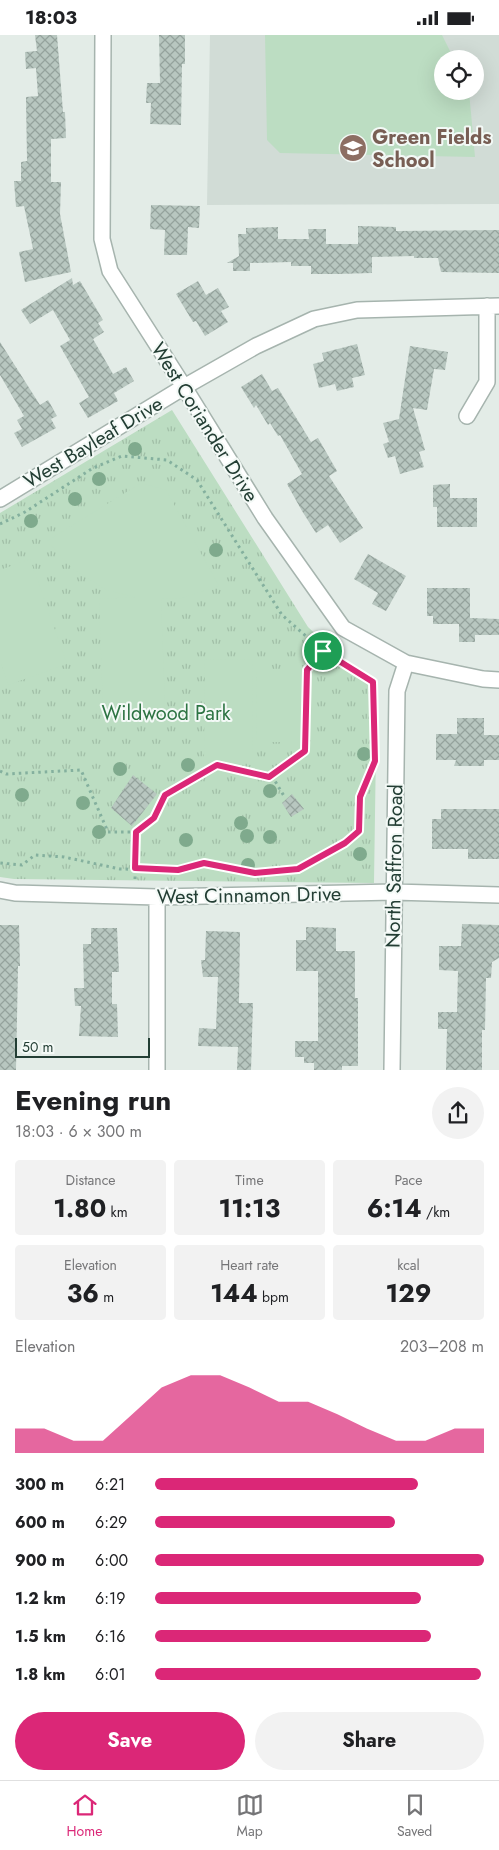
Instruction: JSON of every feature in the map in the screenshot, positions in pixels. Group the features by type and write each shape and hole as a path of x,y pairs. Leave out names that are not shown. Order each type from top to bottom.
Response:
{"street":[{"name":"West Coriander Drive","path":"102,35 102,239 110,271 265,518 343,628 406,663 483,679 499,679"},
{"name":"West Bayleaf Drive","path":"2,493 256,346 314,319 357,310 493,306"},
{"path":"467,416 487,382 493,306"},
{"name":"North Saffron Road","path":"392,1070 397,691 406,663"},
{"name":"West Cinnamon Drive","path":"0,890 15,893 156,897 394,892 499,895"},
{"path":"156,897 157,1070"}],"path":[{"path":"0,524 25,512 93,468 122,456 167,460 197,480 282,615 323,651 373,682 375,761 360,797 359,831 345,843 298,869 255,873 204,863 178,870 120,869 64,857 35,855 22,865 0,863"},
{"path":"0,771 6,774 81,770 108,832 136,832 154,818 165,795 217,765 269,777 305,751 307,670 334,639"},
{"path":"272,776 284,796"},
{"path":"135,879 136,832"}],"shaded area":[{"name":"Green Fields School","path":"210,35 499,35 499,204 207,205"}],"green space":[{"path":"265,35 442,35 450,50 434,50 434,100 470,100 475,157 280,153 267,140"},
{"name":"Wildwood Park","path":"172,410 308,627 341,658 377,680 374,883 14,879 0,877 0,513"},
{"path":"141,483 166,490 219,586 182,598 161,599 165,707 103,709 99,599 135,597 106,590 73,569 47,541"},
{"path":"30,559 67,664 8,685 0,661 0,570"},
{"path":"205,659 253,660 252,757 204,757"},
{"path":"257,670 303,670 302,742 256,742"}],"building":[{"path":"35,35 57,35 66,138 51,139 51,182 61,182 60,214 71,272 25,282 19,252 33,249 24,206 16,207 14,181 21,181 21,162 27,161 26,97 38,96 36,68 26,69 25,52 37,51"},
{"path":"159,35 185,35 185,64 182,64 181,125 150,124 151,103 146,103 147,83 160,83"},
{"path":"151,205 200,206 199,228 188,227 187,255 164,255 165,230 150,229"},
{"path":"358,226 396,227 396,231 499,230 499,273 441,272 438,258 414,258 414,256 372,257 372,273 311,274 311,266 291,266 291,262 250,263 250,271 233,271 233,263 227,263 239,256 238,234 246,234 246,228 278,227 278,239 309,239 308,229 326,229 326,244 358,244"},
{"path":"72,278 73,285 80,281 103,320 98,323 104,332 93,339 113,374 126,367 134,381 114,393 118,401 88,418 79,403 89,397 60,346 70,340 53,310 30,324 21,310"},
{"path":"198,281 206,295 218,288 229,307 221,311 228,322 205,336 196,321 193,322 176,294"},
{"path":"0,342 40,405 48,400 57,416 51,419 56,428 22,447 14,433 22,429 17,420 24,416 0,375"},
{"path":"357,344 365,375 352,378 354,387 337,391 335,384 319,388 313,364 324,361 322,353"},
{"path":"410,346 448,352 445,370 434,369 427,410 413,408 425,450 419,452 424,467 400,474 395,456 388,458 383,444 389,442 383,423 399,419"},
{"path":"262,374 272,391 278,388 311,442 318,438 337,471 329,476 363,528 340,543 328,525 316,533 302,511 287,484 302,474 280,435 278,436 270,423 268,425 256,405 254,408 241,387"},
{"path":"450,484 450,498 477,498 477,527 437,527 437,507 433,507 433,485"},
{"path":"368,554 406,576 386,611 372,604 378,593 354,579"},
{"path":"427,588 470,588 470,618 499,619 499,635 475,635 475,642 459,642 459,624 433,624 433,616 427,616"},
{"path":"457,718 484,718 484,735 499,735 499,760 484,760 484,766 454,766 456,760 436,760 436,734 457,734"},
{"path":"133,775 157,794 132,826 111,808"},
{"path":"292,794 304,809 291,817 282,803"},
{"path":"441,809 499,809 499,859 468,859 468,849 432,849 432,819 441,819"},
{"path":"462,924 499,925 499,958 492,962 491,978 486,978 485,1030 482,1030 482,1070 446,1070 447,1029 438,1029 438,1012 457,1012 458,971 439,970 439,946 461,946"},
{"path":"0,925 19,925 20,966 18,966 16,1070 0,1070"},
{"path":"306,927 336,928 336,951 355,951 355,998 358,998 358,1066 342,1066 342,1070 314,1070 314,1063 304,1063 304,1057 295,1057 295,1041 318,1041 318,971 296,971 296,940 306,940"},
{"path":"91,928 117,928 119,972 112,972 112,1004 117,1004 118,1037 79,1036 81,1006 75,1006 74,988 84,988 83,944 91,944"},
{"path":"206,931 240,932 239,1003 253,1003 251,1070 237,1070 238,1047 198,1046 199,1028 216,1029 218,977 203,977 201,960 205,960"}],"place":[{"name":"Green Fields School","path":"353,148"}],"route":[{"path":"323,651 373,682 375,761 360,797 359,831 345,843 298,869 255,873 204,863 178,870 135,868 136,832 154,818 165,795 217,765 269,777 305,751 307,670 323,651"}]}
